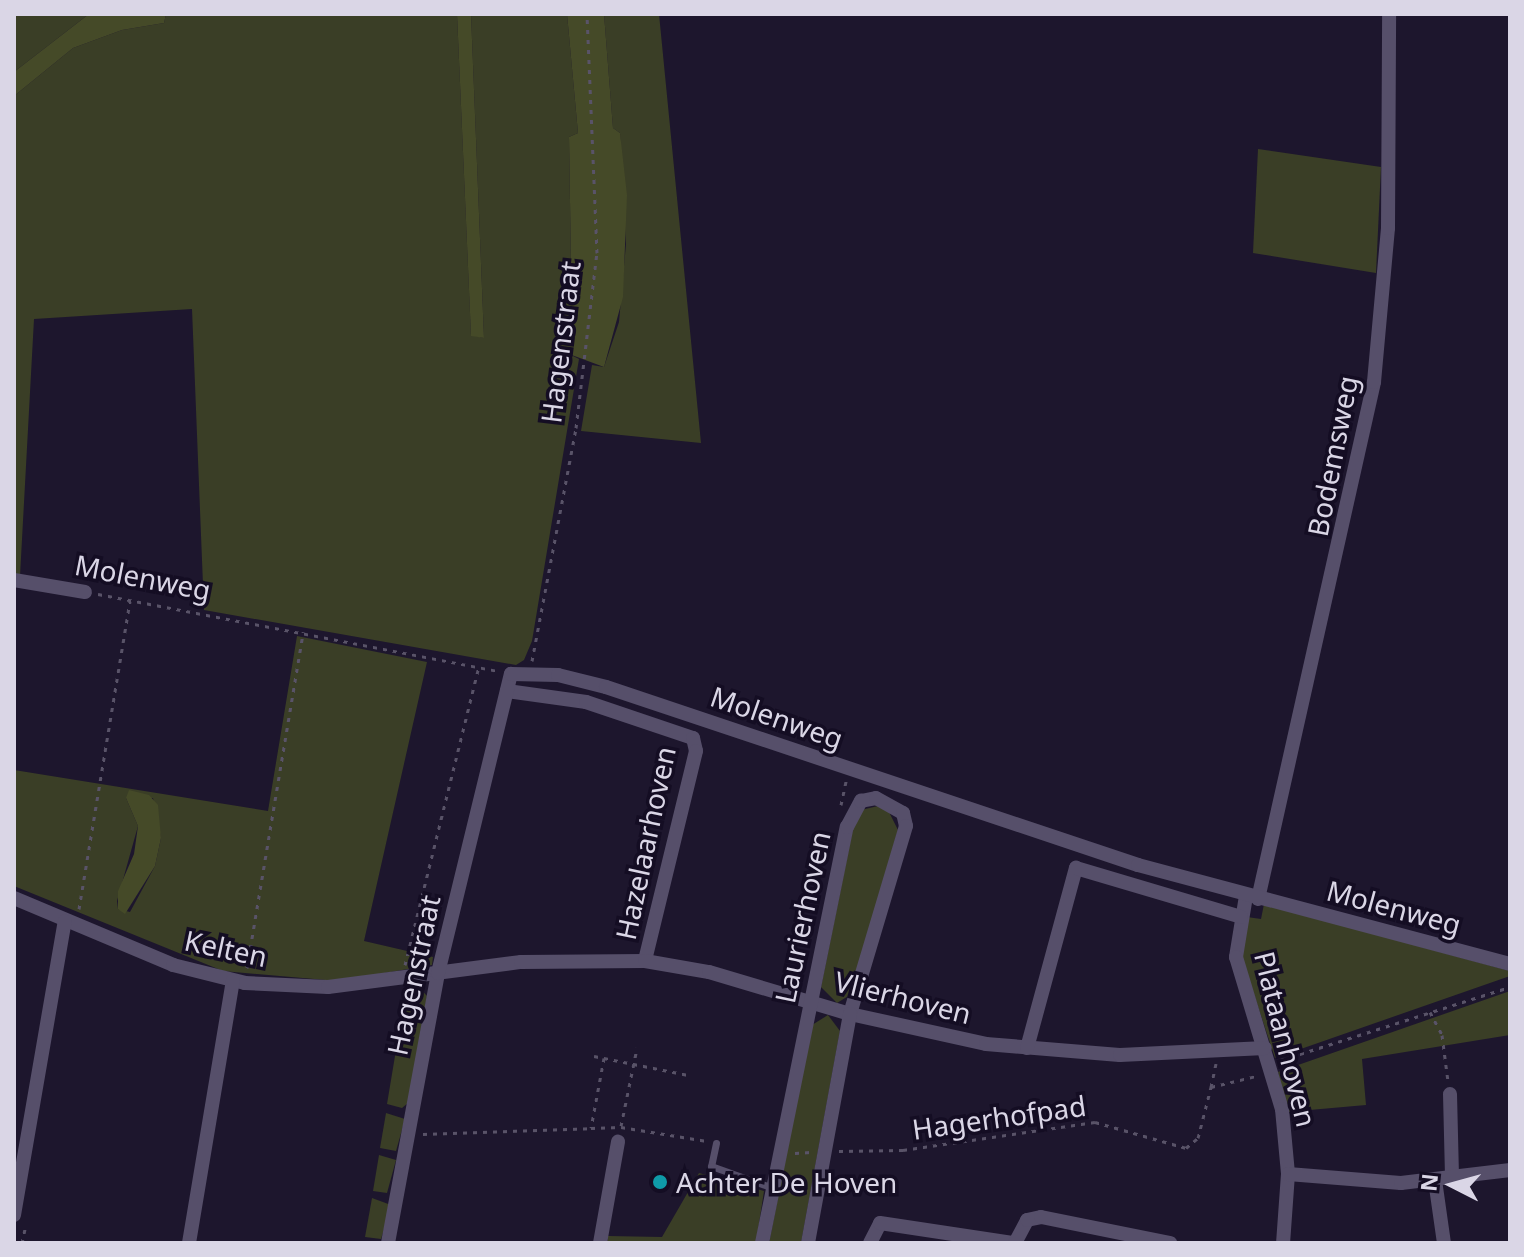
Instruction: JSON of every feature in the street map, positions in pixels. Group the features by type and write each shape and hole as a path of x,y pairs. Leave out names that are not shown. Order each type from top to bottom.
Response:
{"street":[{"name":"Bodemsweg","path":"1252,897 1374,382 1387,255 1389,14"},
{"name":"Molenweg","path":"14,580 85,592"},
{"name":"Molenweg","path":"511,674 530,673 616,690 849,769 1252,897 1510,964"},
{"name":"Hagenstraat","path":"388,1243 438,973 511,674"},
{"name":"Hazelaarhoven","path":"507,691 586,702 693,738 696,751 645,961"},
{"name":"Laurierhoven","path":"762,1243 847,827 861,801 876,798 903,813 906,826 850,1014 808,1243"},
{"path":"1027,1048 1076,868 1241,917"},
{"name":"Plataanhoven","path":"1252,897 1241,917 1237,966 1282,1109 1288,1174 1283,1243"},
{"name":"Kelten","path":"14,898 173,965 239,982 328,987 438,973"},
{"path":"14,1215 71,923"},
{"name":"Vlierhoven","path":"438,973 533,961 645,961 709,972 850,1014 929,1033 1027,1048 1120,1055 1265,1048"},
{"path":"189,1243 239,982"},
{"path":"1450,1094 1452,1177"},
{"path":"600,1243 618,1142"},
{"path":"1288,1174 1372,1182 1435,1180 1510,1170"},
{"path":"1435,1180 1444,1243"},
{"path":"870,1243 880,1223 1014,1243 1027,1220 1041,1217 1170,1243"}],"lane":[{"path":"716,1143 711,1166 773,1188"}],"path":[{"name":"Hagenstraat","path":"530,673 576,428 597,253 587,14"},
{"name":"Molenweg","path":"85,592 511,674"},
{"path":"71,923 130,601"},
{"path":"239,982 303,632"},
{"path":"405,965 479,667"},
{"path":"847,827 840,812 849,769"},
{"path":"1271,1069 1510,987"},
{"path":"1430,1012 1442,1035 1450,1094"},
{"path":"618,1142 637,1048"},
{"path":"594,1056 688,1075"},
{"path":"591,1128 604,1058"},
{"name":"Hagerhofpad","path":"779,1154 903,1150 1095,1122 1186,1148 1198,1138 1211,1087 1271,1069"},
{"path":"408,1135 621,1127 716,1143"}],"green space":[{"path":"14,14 89,14 14,72"},
{"path":"89,14 166,14 164,23 122,30 73,48 14,96 14,72"},
{"path":"166,14 457,14 471,335 484,338 471,14 567,14 578,133 569,137 571,265 561,350 579,359 532,641 524,660 516,665 204,610 192,309 34,319 20,576 14,575 14,96 73,48 122,30 164,23"},
{"path":"457,14 471,14 484,338 471,336"},
{"path":"567,14 604,14 613,128 620,133 627,195 623,297 604,367 561,351 571,265 569,137 578,133"},
{"path":"604,14 659,14 701,443 581,431 592,365 604,367 619,322 626,244 620,133 613,128"},
{"path":"1258,149 1381,167 1376,273 1253,253"},
{"path":"297,636 427,662 364,941 433,957 432,965 337,981 223,971 14,886 14,770 268,811","holes":["126,798 153,798 161,838 155,866 130,912 118,909 117,901 138,826"]},
{"path":"129,790 149,795 158,805 161,838 155,866 125,914 118,909 118,891 134,854 138,826 126,798"},
{"path":"878,806 888,810 898,830 850,995 837,1003 821,987 855,818 861,810"},
{"path":"1264,904 1510,971 1510,976 1275,1058 1241,955 1247,917 1261,919"},
{"path":"417,985 427,996 408,1103 402,1108 387,1104 406,990"},
{"path":"1510,991 1510,1035 1362,1059 1366,1105 1287,1112 1278,1072"},
{"path":"828,1015 840,1031 801,1243 769,1243 812,1025"},
{"path":"386,1113 405,1119 396,1151 380,1148"},
{"path":"379,1155 396,1160 387,1193 373,1191"},
{"path":"699,1173 764,1191 756,1243 607,1243 608,1236 662,1237"},
{"path":"372,1198 391,1205 381,1239 365,1237"}],"place":[{"name":"Achter De Hoven","path":"660,1182"}]}
